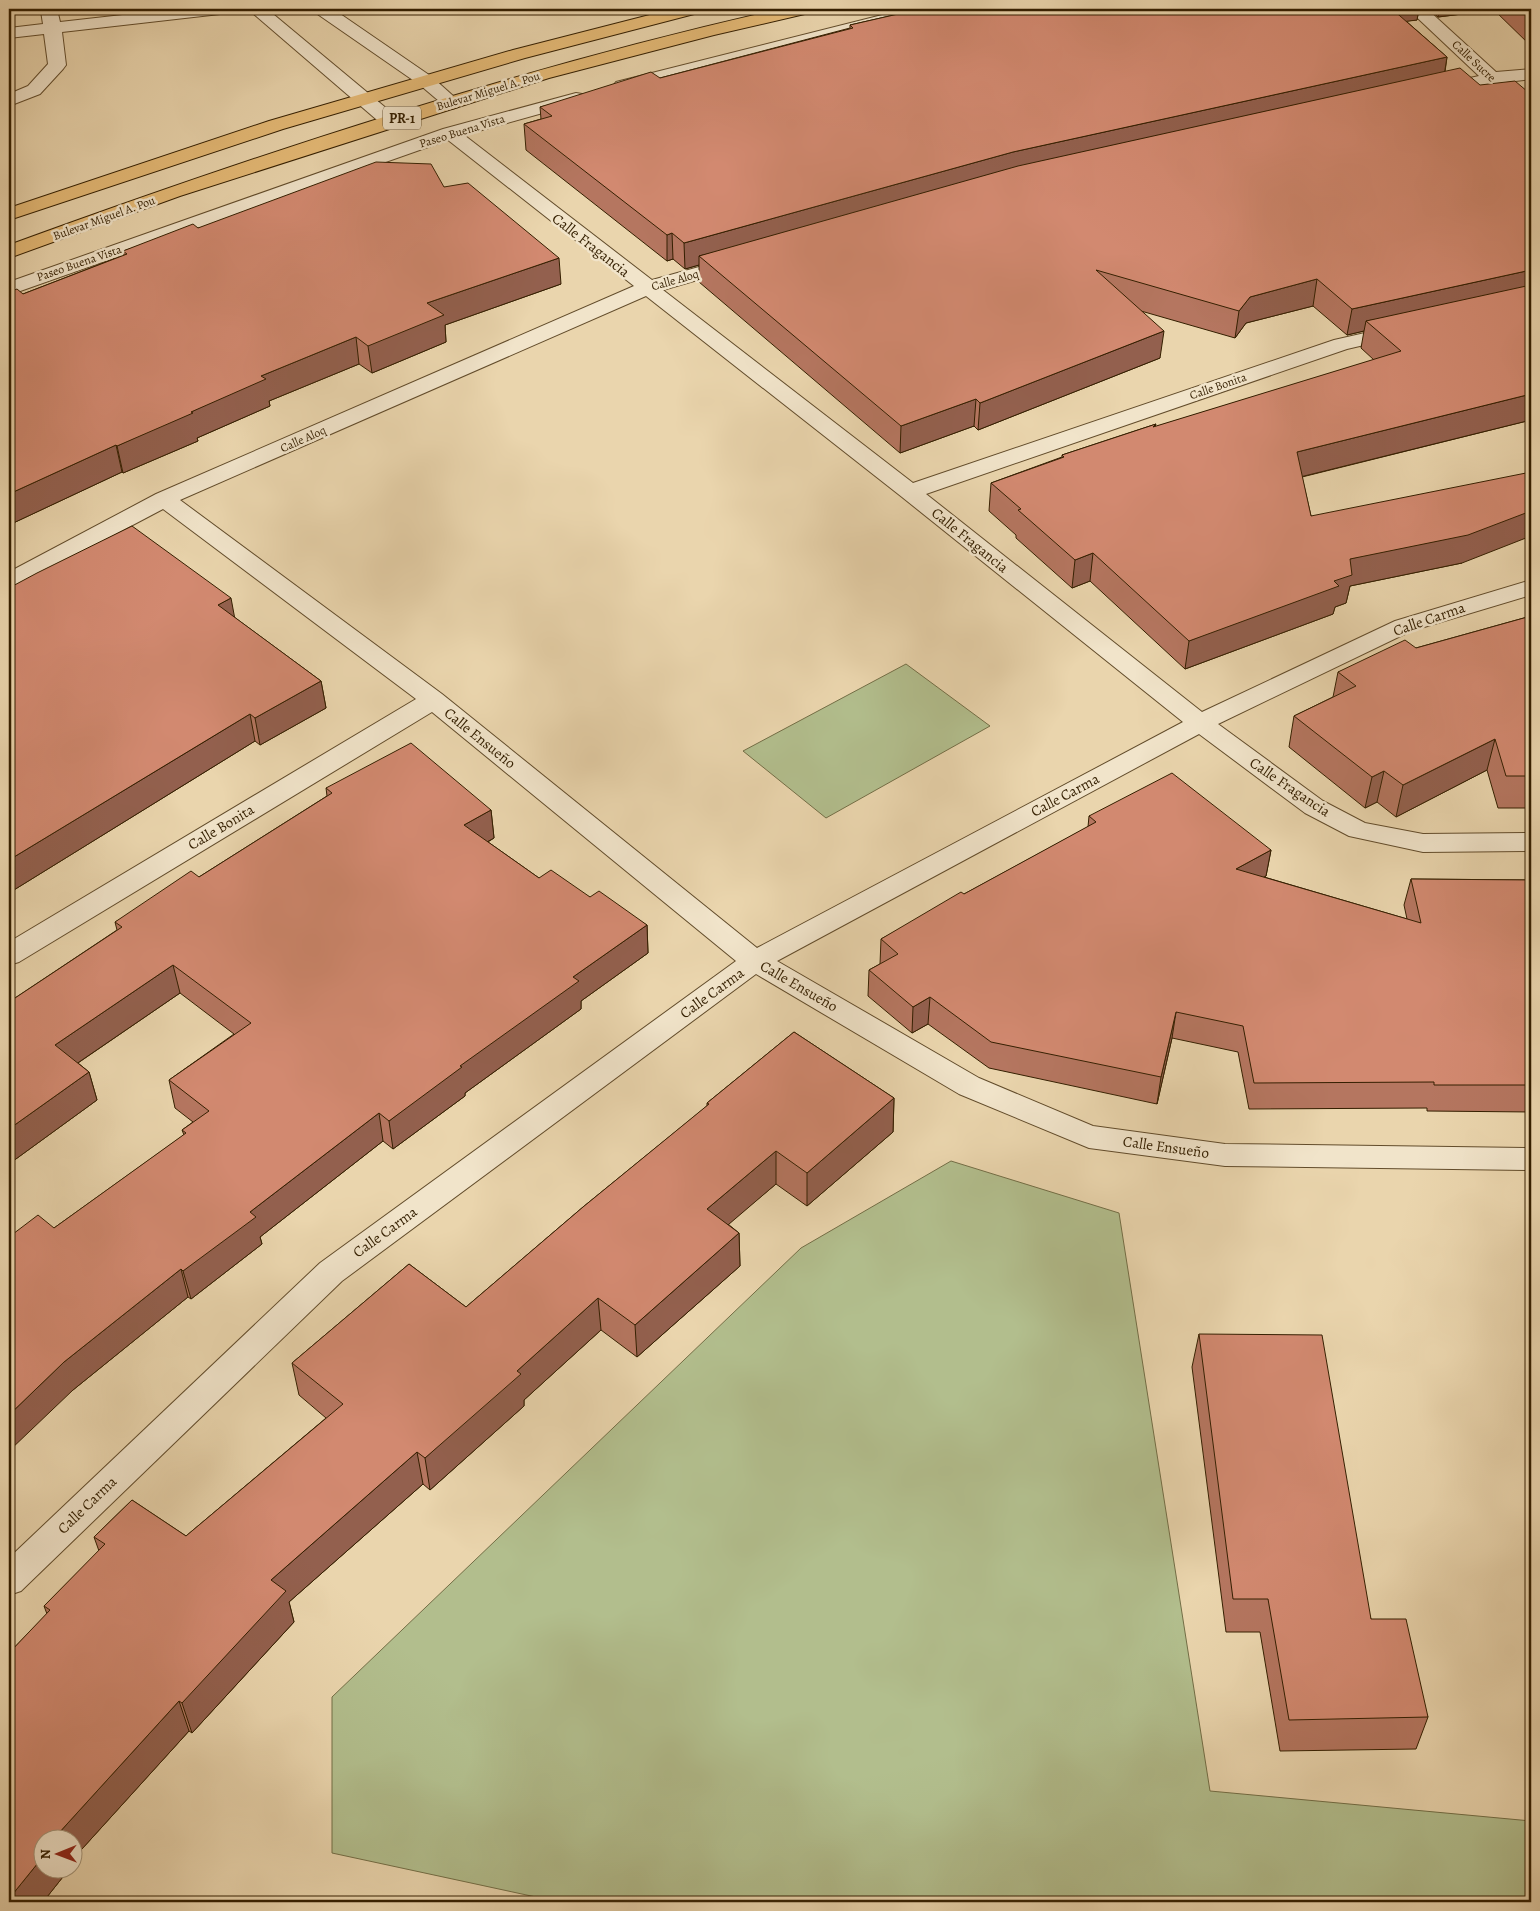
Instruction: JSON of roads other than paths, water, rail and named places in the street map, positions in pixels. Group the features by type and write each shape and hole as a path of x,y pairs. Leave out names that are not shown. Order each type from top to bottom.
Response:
{"main road":[{"name":"Bulevar Miguel A. Pou","path":"9,214 267,128 519,54 692,9"},
{"name":"Bulevar Miguel A. Pou","path":"9,252 173,192 543,74 710,30 804,9"}],"street":[{"path":"9,33 50,15 220,9"},
{"path":"258,9 391,122"},
{"path":"322,9 426,81 452,103"},
{"path":"610,90 926,9"},
{"name":"Calle Sucre","path":"1417,9 1531,112"},
{"path":"9,101 34,90 57,65 50,15"},
{"path":"1424,93 1492,78 1531,74"},
{"name":"Paseo Buena Vista","path":"9,289 450,133 590,95"},
{"name":"Calle Fragancia","path":"450,133 910,492 1200,723 1314,807 1358,830 1423,843 1531,842"},
{"name":"Calle Aloq","path":"9,580 164,500 647,288 752,258"},
{"name":"Calle Bonita","path":"910,492 1341,344 1417,327"},
{"name":"Calle Ensueño","path":"164,500 433,700 755,961 969,1086 1090,1136 1225,1155 1531,1159"},
{"name":"Calle Carma","path":"9,1580 331,1272 755,961 1200,723 1403,626 1531,587"},
{"name":"Calle Bonita","path":"9,954 433,700"}]}
